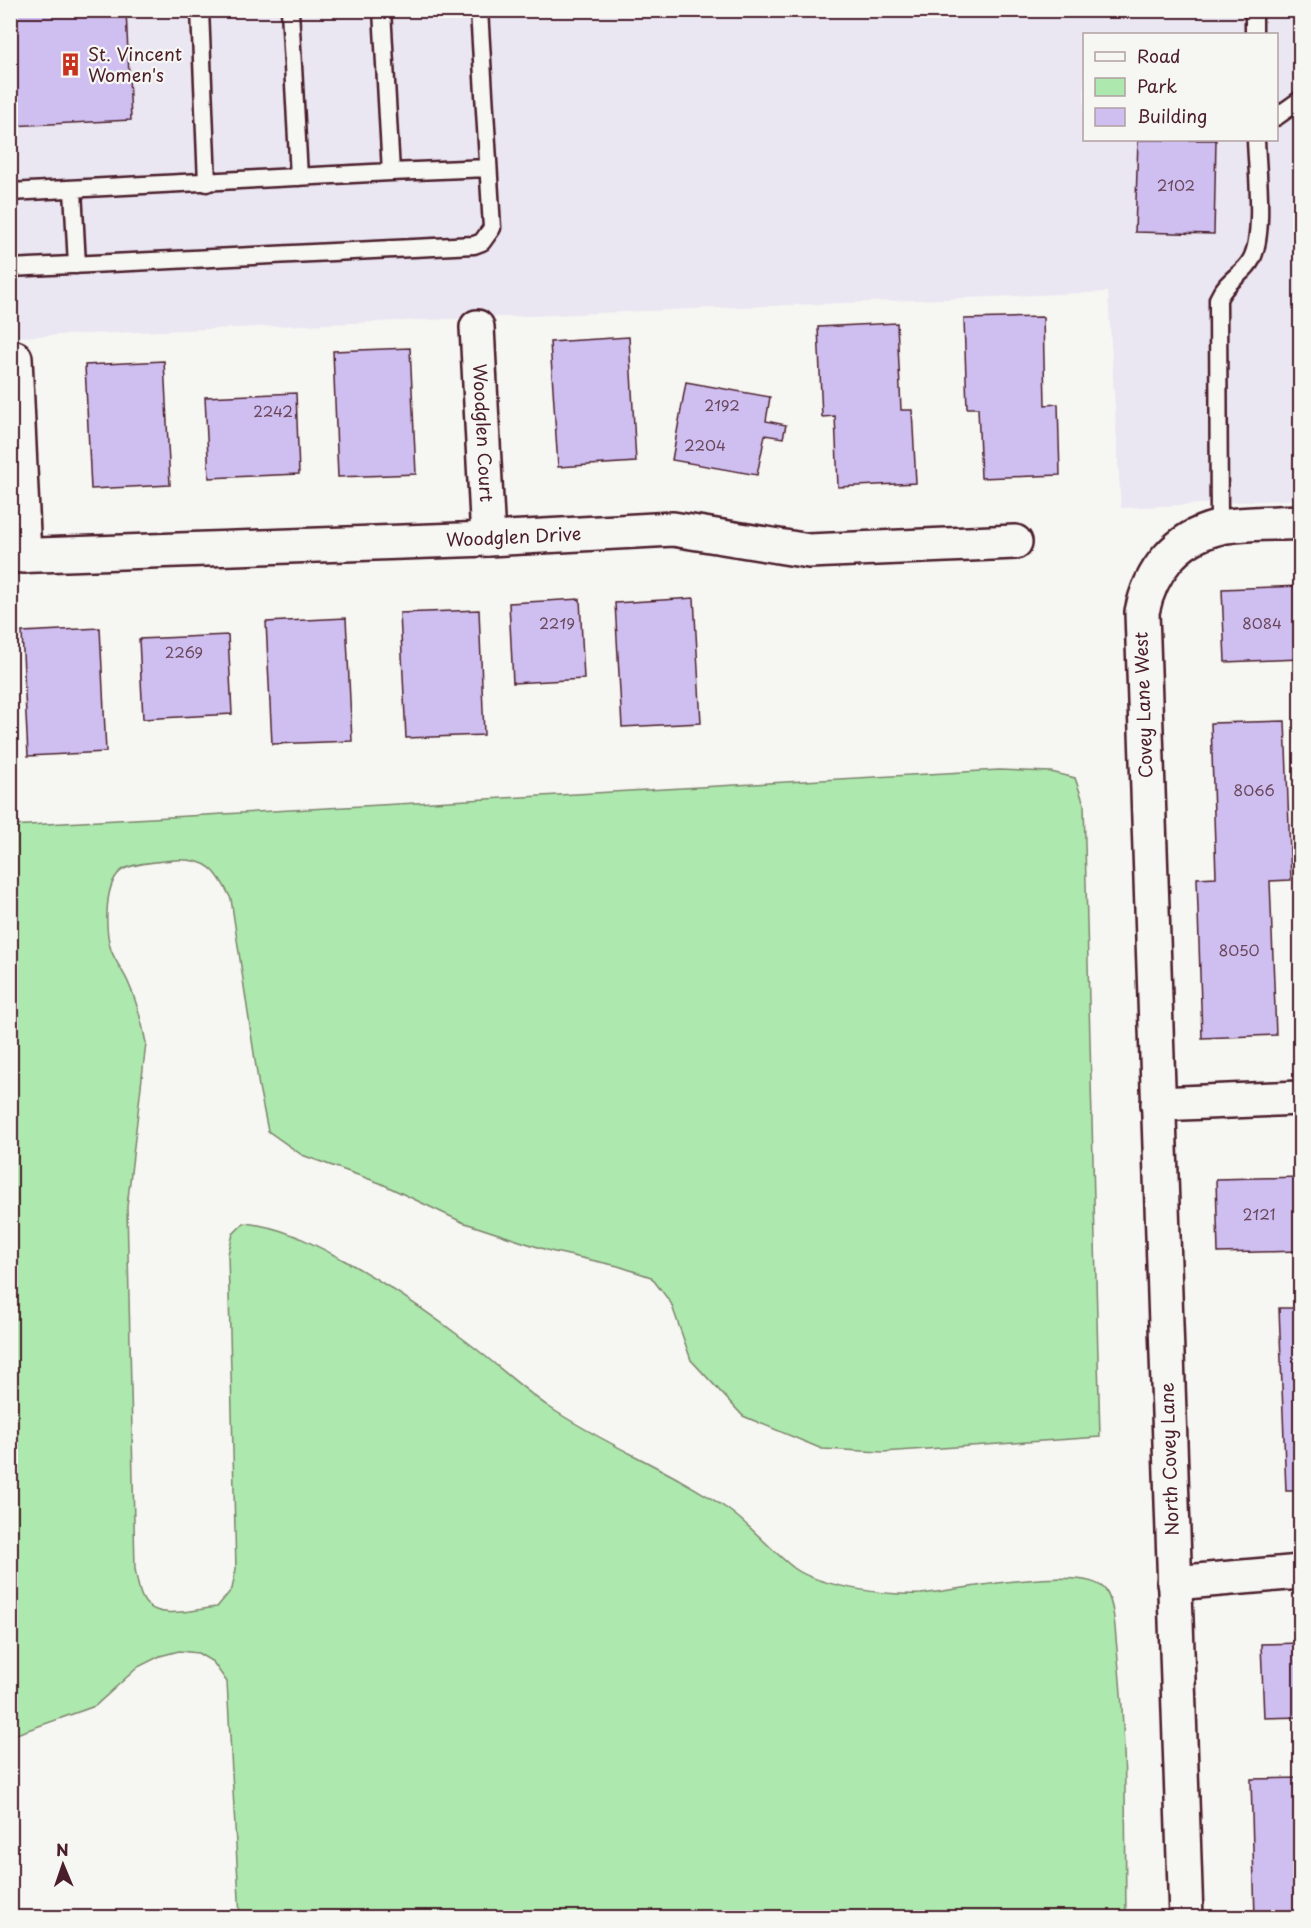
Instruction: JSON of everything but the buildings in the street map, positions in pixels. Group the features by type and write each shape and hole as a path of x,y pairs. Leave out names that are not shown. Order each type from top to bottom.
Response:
{"street":[{"name":"Woodglen Court","path":"477,327 488,539"},
{"path":"15,358 17,556"},
{"name":"Covey Lane West","path":"1154,1000 1142,612 1150,584 1167,557 1191,540 1219,527 1300,522"},
{"name":"Woodglen Drive","path":"17,556 488,539 673,529 809,551 1014,542"},
{"name":"North Covey Lane","path":"1154,1000 1186,1917"},
{"path":"1158,1104 1300,1098"},
{"path":"1174,1583 1300,1572"}],"lane":[{"path":"200,10 207,183"},
{"path":"290,10 299,177"},
{"path":"382,10 391,172"},
{"path":"10,268 474,245 482,242 492,228 479,10"},
{"path":"1254,10 1254,33"},
{"path":"1278,116 1300,100"},
{"path":"1219,527 1218,299 1232,277 1251,262 1258,241 1256,141"},
{"path":"10,192 488,168"},
{"path":"73,190 77,265"}],"shaded area":[{"path":"10,11 1300,11 1300,499 1121,508 1108,292 11,337"}],"green space":[{"path":"999,770 1051,772 1075,778 1084,804 1100,1437 883,1452 822,1449 743,1416 691,1360 671,1303 651,1277 618,1266 550,1251 462,1222 380,1183 302,1155 268,1131 259,1087 231,899 226,889 216,873 195,861 174,860 149,863 124,869 117,875 112,883 107,906 111,950 134,997 146,1043 127,1207 135,1569 142,1597 147,1605 155,1610 187,1612 217,1607 232,1589 236,1569 228,1254 233,1234 244,1223 281,1231 303,1239 336,1256 400,1294 473,1346 570,1421 682,1481 726,1508 785,1561 806,1575 856,1589 908,1594 1049,1578 1075,1579 1095,1583 1106,1591 1114,1619 1120,1682 1125,1783 1126,1917 240,1917 227,1682 213,1662 198,1653 179,1651 160,1656 138,1667 95,1706 11,1736 11,826"}],"place":[{"name":"St. Vincent Women's","path":"70,65"}]}
